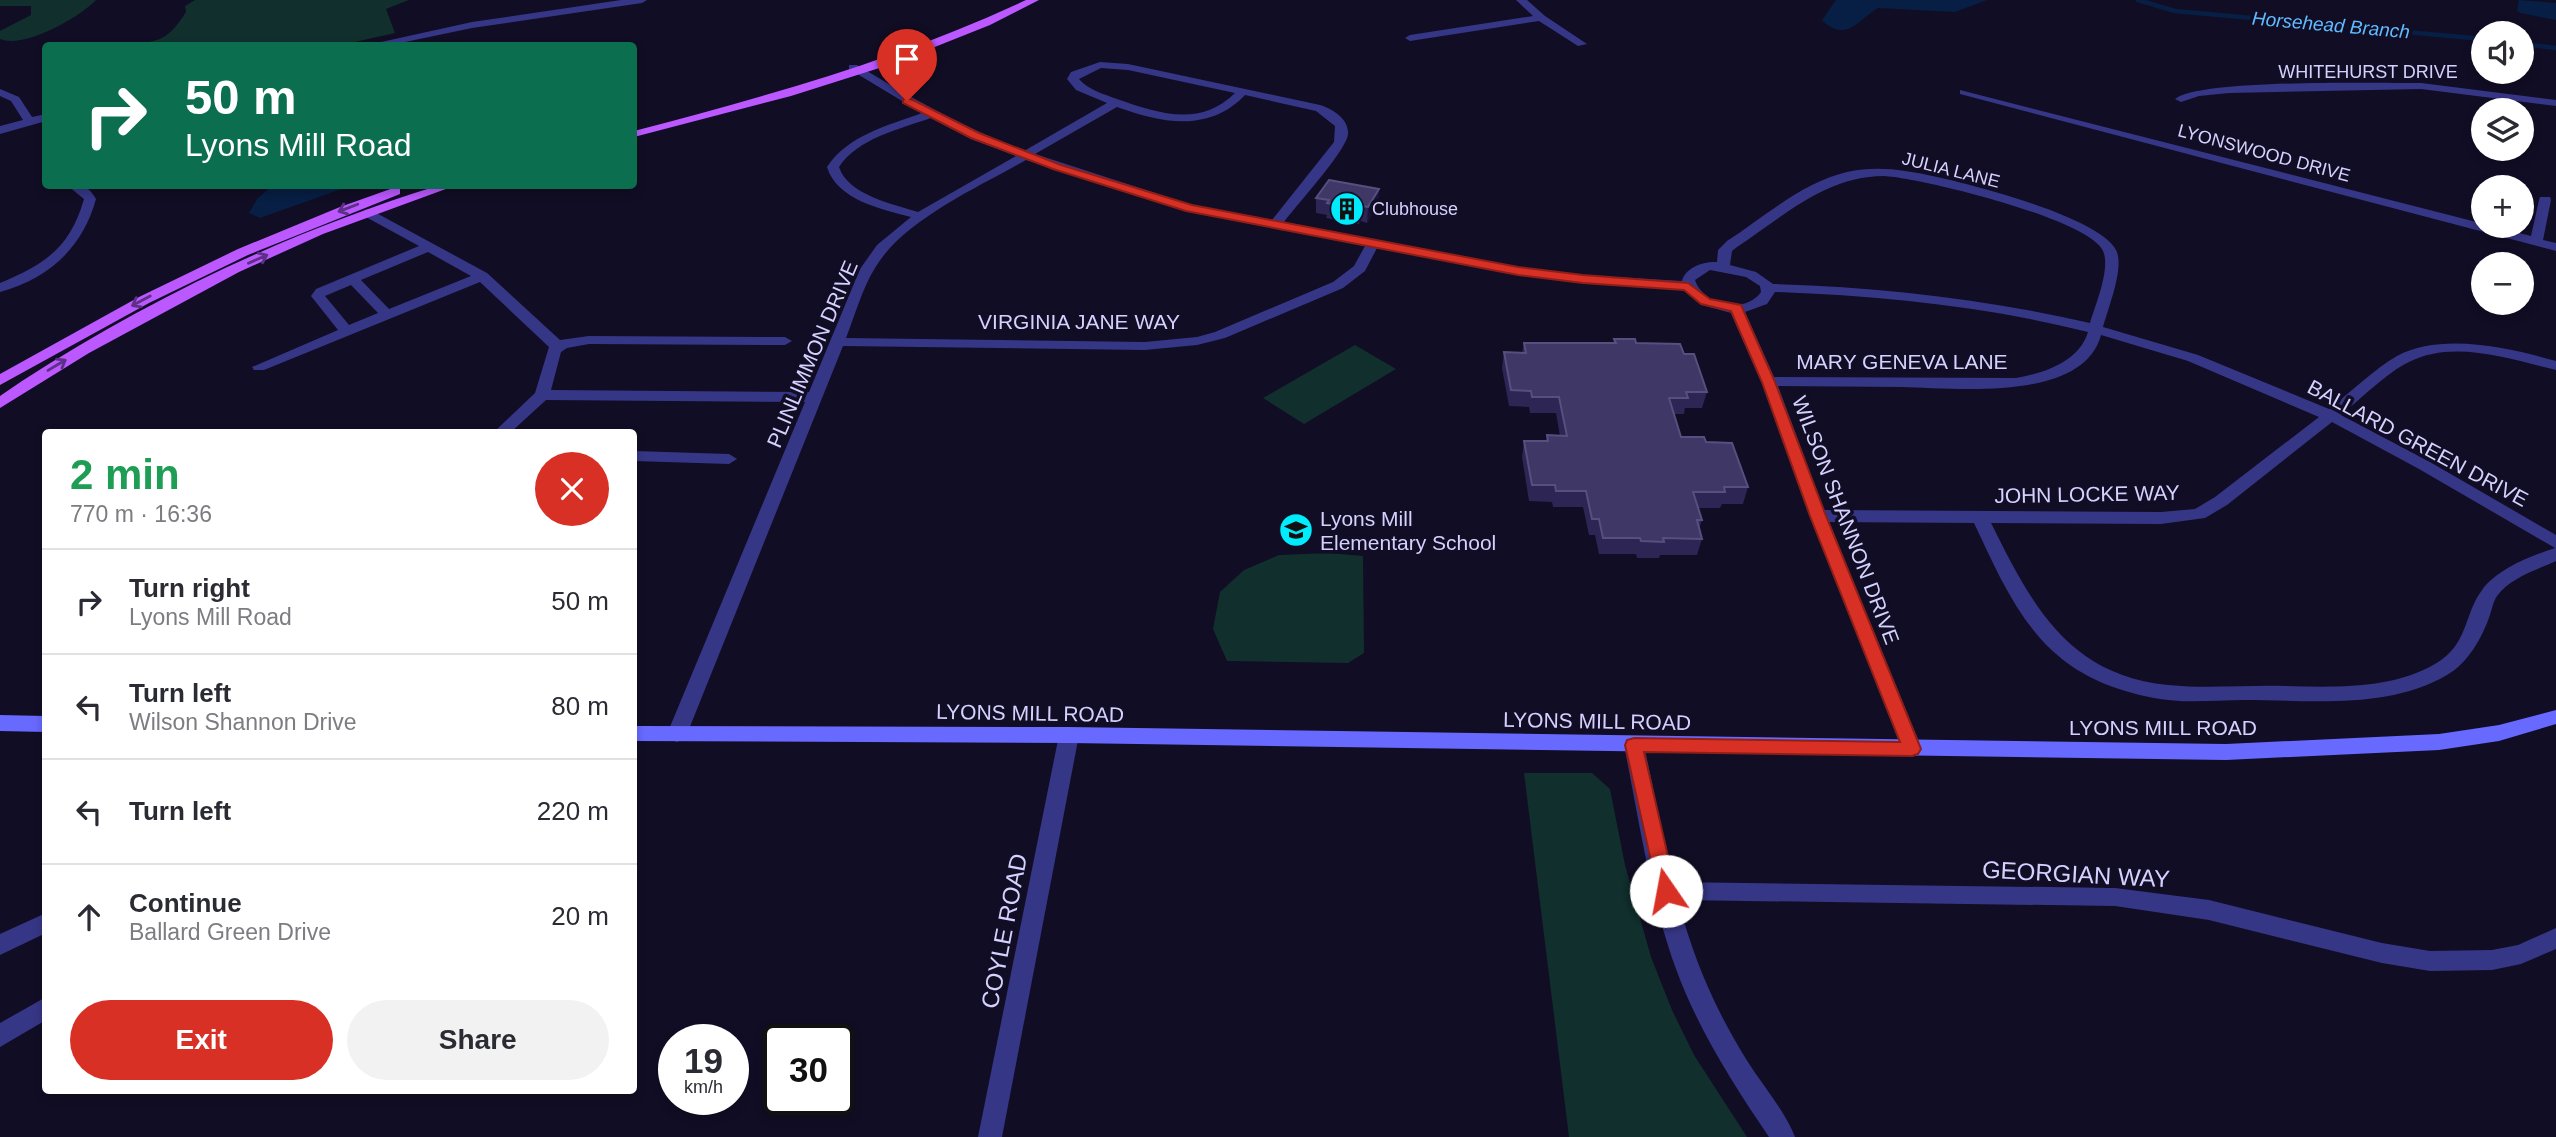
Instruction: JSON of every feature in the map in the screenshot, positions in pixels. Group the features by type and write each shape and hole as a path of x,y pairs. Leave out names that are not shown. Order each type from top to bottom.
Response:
{"main road":[{"path":"637,123 857,69 985,15 1013,0"},
{"path":"637,133 761,102 993,21 1034,0"},
{"path":"0,380 148,298 222,261 296,228 405,189"},
{"path":"0,403 55,366 160,306 228,272 369,213 439,189"},
{"name":"LYONS MILL ROAD","path":"637,734 1069,735 2227,752 2322,750 2439,742 2499,733 2556,717"},
{"path":"0,723 42,724"}],"street":[{"path":"388,42 472,25 642,0"},
{"path":"1521,0 1541,18 1582,44"},
{"path":"1410,38 1541,18"},
{"path":"1243,91 1220,111 1202,117 1168,117 1080,88 1074,82 1073,76 1088,67 1114,65 1243,91 1320,108 1340,121 1343,128 1340,143 1275,225"},
{"path":"857,69 930,114 975,135 1151,197 1275,225 1554,276 1688,286"},
{"name":"WHITEHURST DRIVE","path":"2181,99 2197,93 2229,90 2421,86 2556,103"},
{"path":"0,92 15,100 29,121"},
{"name":"LYONSWOOD DRIVE","path":"1964,92 2556,247"},
{"name":"PLINLIMMON DRIVE","path":"677,734 867,269 882,248 920,216 1117,102"},
{"path":"920,216 887,206 854,191 837,179 833,167 840,154 858,142 930,114"},
{"path":"0,130 42,118"},
{"name":"JULIA LANE","path":"1723,266 1726,250 1732,244 1825,183 1837,178 1870,173 1913,176 2057,216 2099,238 2108,247 2113,264 2096,330"},
{"path":"0,288 48,264 74,242 90,199 86,192 80,189"},
{"path":"2536,242 2545,200"},
{"path":"369,213 482,276 557,346"},
{"name":"VIRGINIA JANE WAY","path":"837,342 1145,346 1197,341 1220,335 1338,285 1360,268 1374,242"},
{"path":"346,331 318,296 352,278 428,247"},
{"path":"1723,266 1751,273 1766,288 1766,296 1760,302 1736,308 1706,302 1688,286 1688,279 1699,269 1723,266"},
{"path":"259,367 482,276"},
{"path":"352,278 387,315"},
{"name":"BALLARD GREEN DRIVE","path":"1766,288 1879,291 1986,305 2096,330 2193,358 2329,416 2431,469 2556,543"},
{"name":"WILSON SHANNON DRIVE","path":"1736,308 1769,382 1818,516 1912,749"},
{"name":"MARY GENEVA LANE","path":"1769,382 2024,383 2037,380 2084,354 2091,346 2096,330"},
{"path":"557,346 589,340 785,341"},
{"path":"505,429 542,395 557,346"},
{"name":"JOHN LOCKE WAY","path":"1818,516 2161,518 2199,514 2211,509 2403,359 2418,353 2450,349 2486,350 2556,366"},
{"path":"542,395 816,397"},
{"path":"637,456 729,459"},
{"path":"1980,517 2031,615 2061,648 2102,675 2135,687 2186,693 2339,692 2379,689 2420,679 2440,670 2458,657 2474,633 2488,594 2514,574 2556,554"},
{"name":"COYLE ROAD","path":"990,1137 1069,735"},
{"path":"1634,745 1679,945 1708,1013 1739,1072 1783,1137"},
{"name":"GEORGIAN WAY","path":"1666,891 2115,897 2209,910 2382,953 2430,961 2493,960 2521,954 2556,938"},
{"path":"0,945 42,924"},
{"path":"0,1036 42,1010"}],"green space":[{"path":"0,0 96,0 51,30 23,40 10,41 0,39 0,31 31,15 31,6 0,6"},
{"path":"195,0 409,0 386,9 395,33 355,42 151,42 172,31 186,12 185,6"},
{"path":"1355,345 1396,369 1304,424 1263,398"},
{"path":"1329,553 1363,556 1364,653 1348,663 1227,661 1213,629 1220,592 1244,570 1279,555"},
{"path":"1524,773 1592,773 1610,789 1625,865 1651,957 1694,1055 1747,1137 1569,1137"}],"water":[{"path":"1836,0 1987,0 1955,12 1878,8 1852,27 1838,30 1822,20"},
{"path":"2519,0 2556,3 2556,20 2520,13 2517,10"},
{"path":"269,189 342,189 260,218 249,213 257,199"}],"building":[{"path":"1329,180 1379,189 1368,207 1362,206 1360,209 1327,203 1329,200 1316,198"},
{"name":"Lyons Mill Elementary School","path":"1614,339 1635,339 1636,343 1680,344 1684,354 1694,354 1707,392 1686,392 1688,398 1669,398 1681,437 1704,437 1706,442 1732,443 1748,487 1724,487 1725,492 1693,492 1702,520 1697,520 1702,539 1663,538 1664,542 1641,541 1640,538 1603,538 1599,519 1592,519 1586,491 1556,491 1555,485 1532,485 1524,441 1548,441 1547,435 1567,436 1559,397 1532,397 1531,391 1511,390 1504,352 1526,353 1524,343 1616,343"}],"waterway":[{"name":"Horsehead Branch","path":"2138,0 2175,11 2471,38"},
{"name":"Horsehead Branch","path":"2534,45 2556,48"}],"place":[{"name":"Clubhouse","path":"1347,209"},
{"name":"Lyons Mill Elementary School","path":"1296,530"}],"route":[{"path":"907,101 975,135 1057,167 1124,190 1190,208 1518,271 1583,279 1688,286 1706,302 1736,308 1769,382 1818,516 1912,749 1634,745 1666,891"}]}
